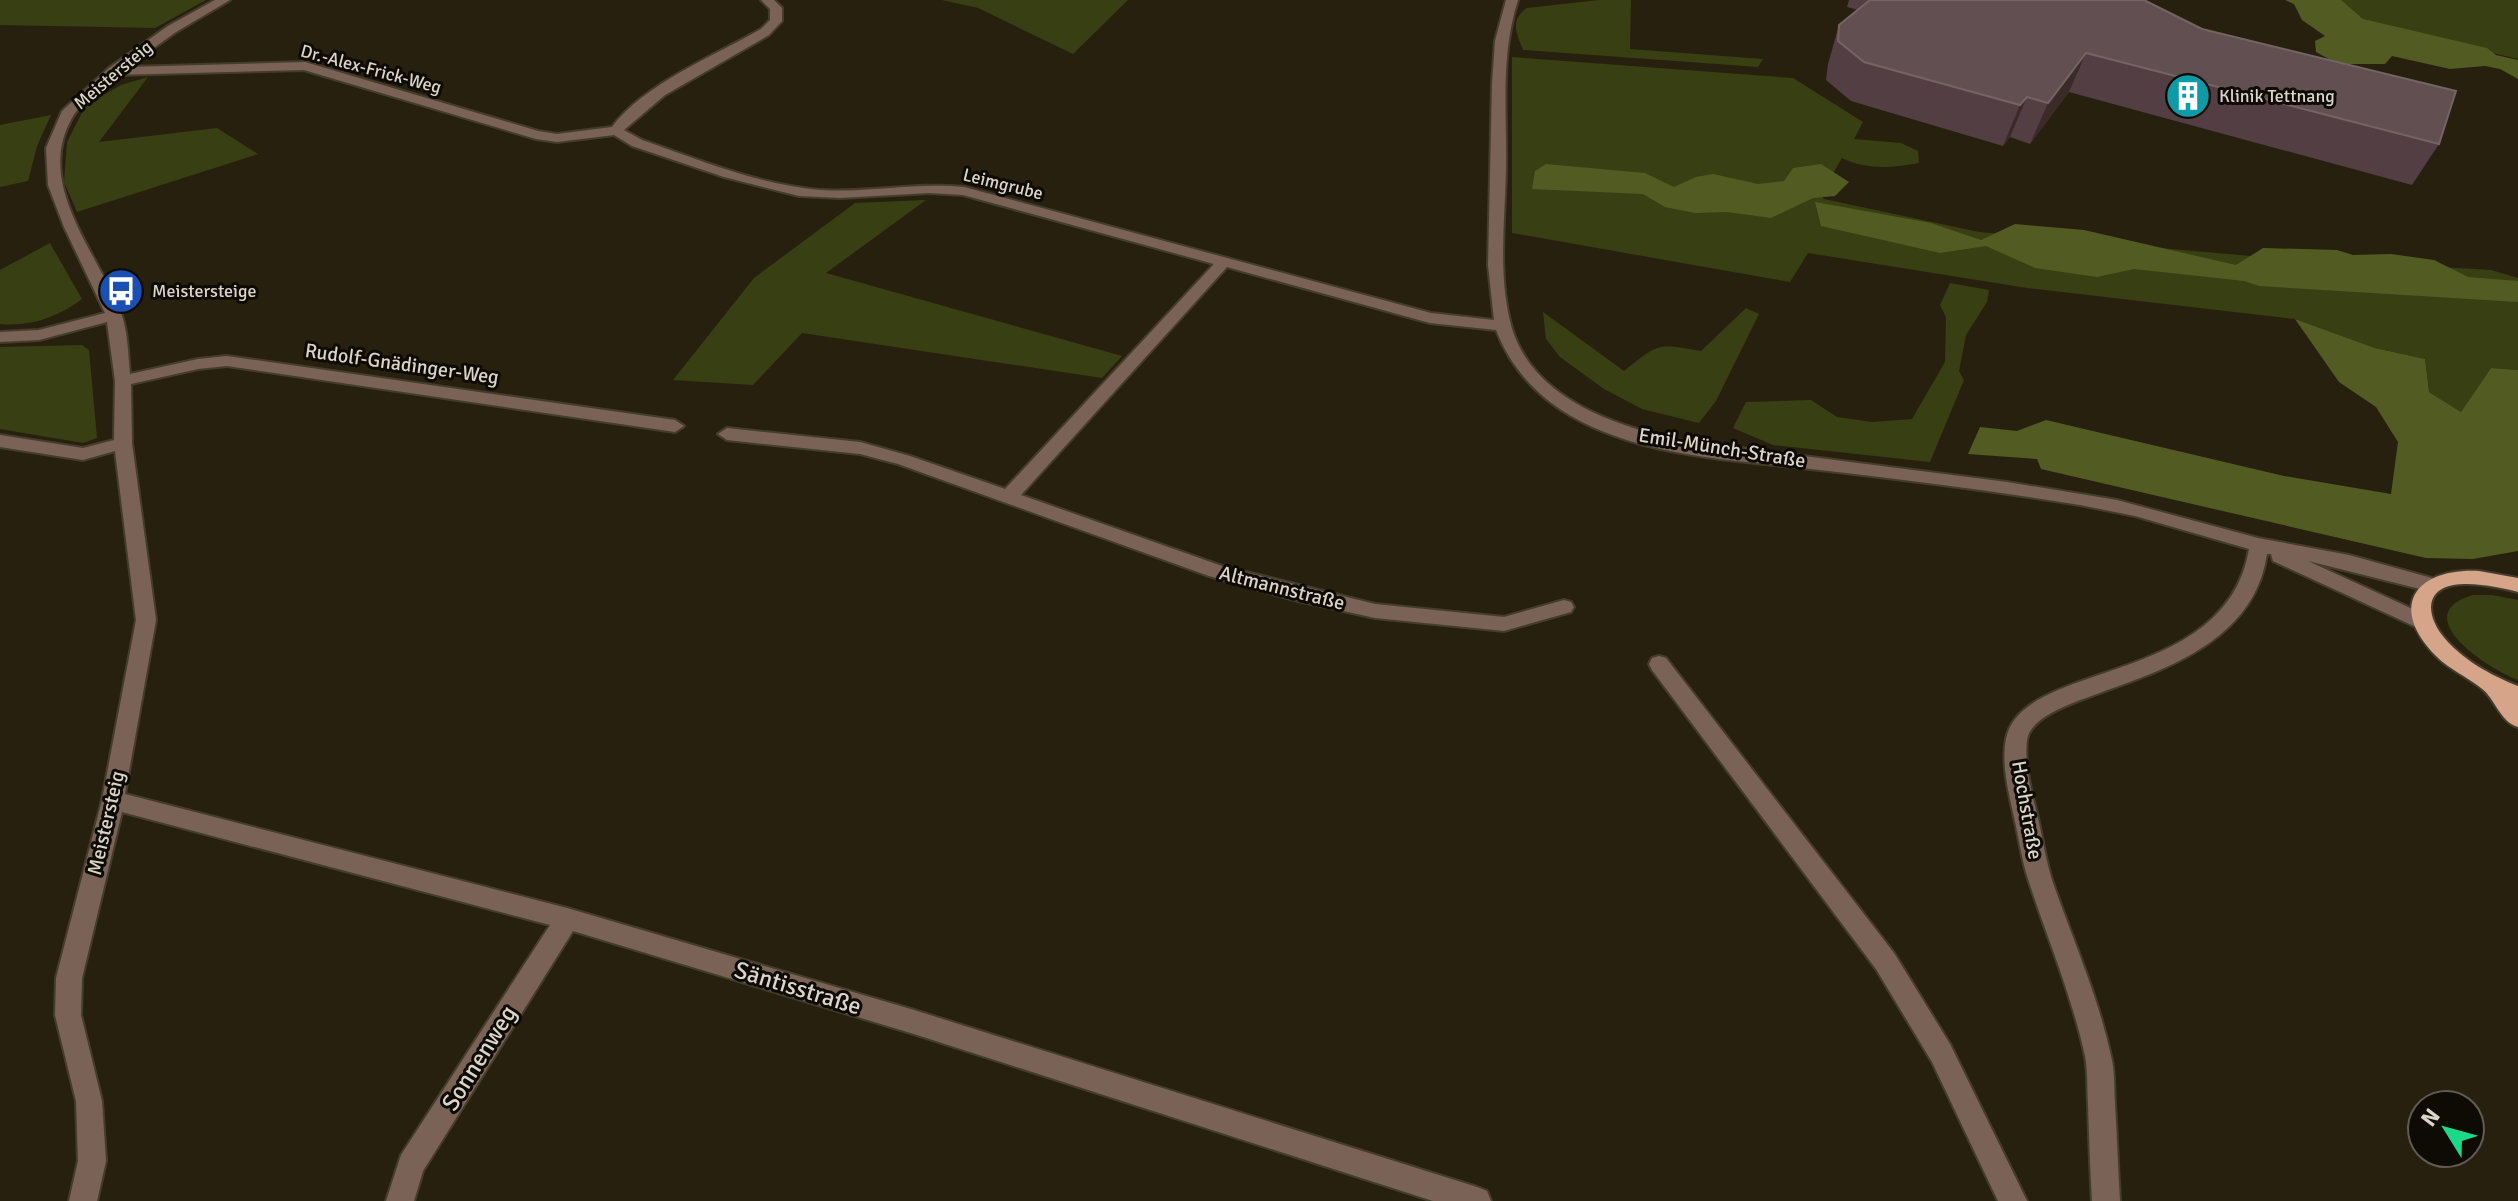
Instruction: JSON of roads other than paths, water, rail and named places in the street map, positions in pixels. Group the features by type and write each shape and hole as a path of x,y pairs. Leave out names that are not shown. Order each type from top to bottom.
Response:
{"main road":[{"path":"2518,585 2476,577 2457,578 2432,585 2422,598 2423,622 2449,655 2491,683 2518,695"},
{"path":"2491,683 2518,719"}],"street":[{"name":"Meistersteig","path":"83,1201 92,1161 90,1116 68,1015 69,978 113,800 146,620 123,443 123,381 114,315 71,227 55,185 53,148 67,114 113,71 139,50 224,0"},
{"path":"616,131 619,124 641,105 765,32 776,21 776,8 767,0"},
{"name":"Emil-Münch-Straße","path":"1512,0 1502,26 1499,51 1499,168 1495,233 1497,283 1503,325 1523,366 1546,391 1597,421 1624,432 1708,449 2006,488 2118,506 2259,545 2348,562 2432,585"},
{"name":"Dr.-Alex-Frick-Weg","path":"113,71 305,66 536,135 557,138 616,131"},
{"name":"Leimgrube","path":"616,131 637,143 782,187 820,194 932,188 964,191 1430,318 1466,324 1503,325"},
{"path":"1010,496 1223,263"},
{"path":"0,337 39,335 114,315"},
{"name":"Rudolf-Gnädinger-Weg","path":"123,381 198,364 227,361 675,426"},
{"name":"Altmannstraße","path":"727,434 860,448 1010,496 1216,571 1375,611 1504,624 1564,607"},
{"path":"0,441 83,454 123,443"},
{"name":"Emil-Münch-Straße","path":"2259,545 2423,622"},
{"name":"Hochstraße","path":"2106,1201 2099,1058 2071,963 2040,880 2019,786 2016,742 2020,728 2047,703 2140,671 2182,652 2210,633 2235,607 2254,577 2259,545"},
{"path":"1659,664 1885,961 1941,1053 2013,1201"},
{"name":"Säntisstraße","path":"113,800 567,919 914,1022 1477,1201"},
{"name":"Sonnenweg","path":"400,1201 411,1165 567,919"}],"place":[{"name":"Klinik Tettnang","path":"2188,96"},
{"name":"Meistersteige","path":"121,291"}]}
